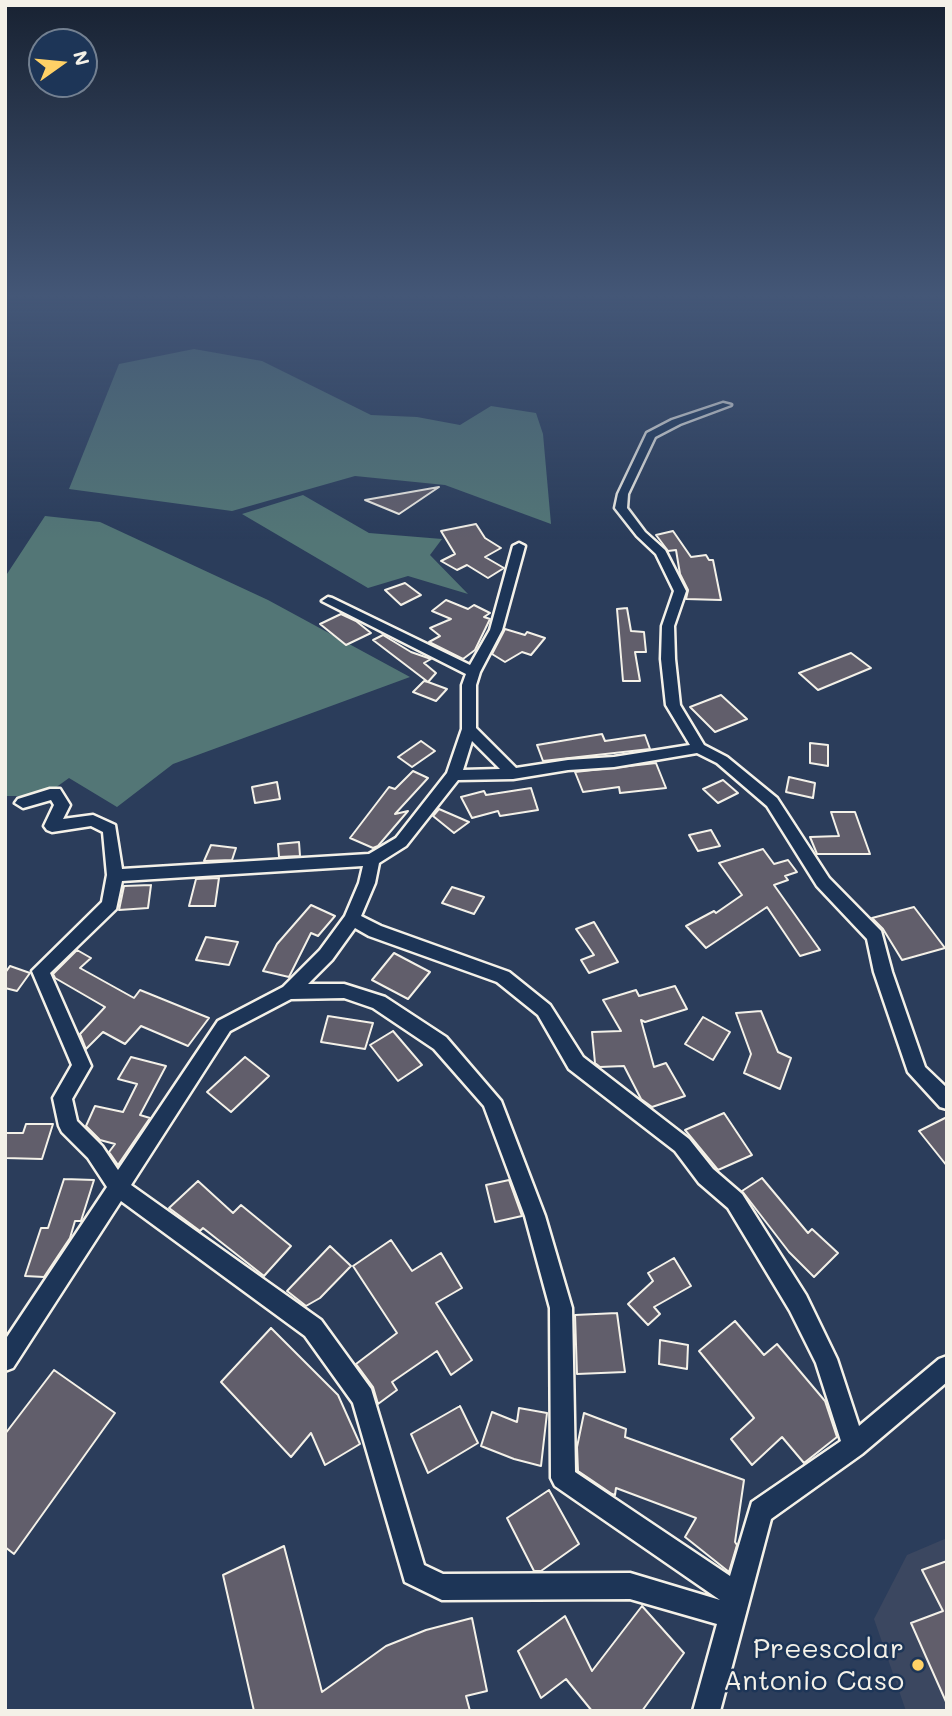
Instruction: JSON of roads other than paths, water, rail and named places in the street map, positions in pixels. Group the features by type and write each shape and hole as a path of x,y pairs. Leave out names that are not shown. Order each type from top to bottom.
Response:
{"street":[{"path":"726,405 676,422 651,435 623,494 621,508 641,534 661,552 680,590 668,626 673,705 699,748 722,760 772,802 823,883 875,936 883,972 917,1072 947,1101"},
{"path":"114,875 372,860 401,842 454,775 469,729 469,685 473,672 496,630 519,546"},
{"path":"328,601 473,672"},
{"path":"469,729 513,774"},
{"path":"454,775 513,774 699,748"},
{"path":"23,803 55,793 62,805 52,826 93,820 110,829 114,875 110,905 41,971 82,1066 62,1098 69,1126 95,1152 119,1188 313,1328 363,1396 414,1573 442,1587 630,1586 735,1606"},
{"path":"5,1360 224,1027 289,992 326,955 352,919 367,883 372,860"},
{"path":"352,919 374,930 503,977 544,1010 576,1063 682,1145 706,1176 735,1201 797,1303 826,1359 854,1446"},
{"path":"289,992 344,991 379,1002 440,1043 492,1101 535,1216 561,1308 563,1478 735,1606"},
{"path":"706,1711 761,1511 854,1446 947,1367"}],"place":[{"name":"Preescolar Antonio Caso","path":"918,1665"}]}
